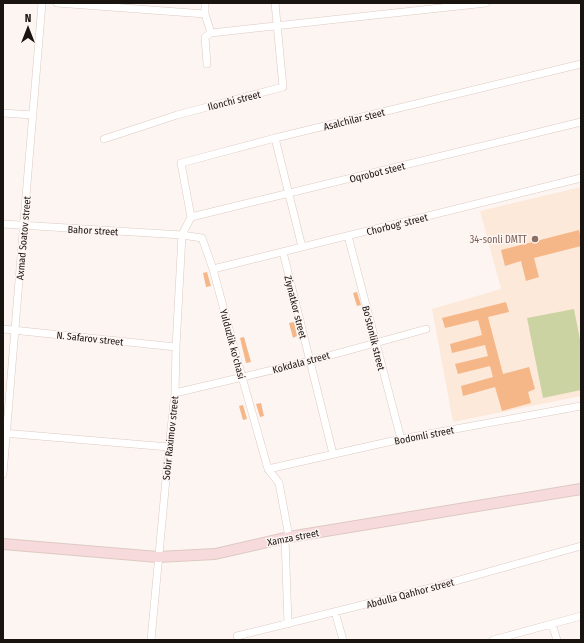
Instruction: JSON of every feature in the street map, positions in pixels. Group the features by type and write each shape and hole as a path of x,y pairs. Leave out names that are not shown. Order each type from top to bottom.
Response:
{"main road":[{"name":"Xamza street","path":"3,544 158,557 215,554 287,537 581,489"}],"street":[{"name":"Axmad Soatov street","path":"3,474 5,433 42,3"},
{"path":"57,3 205,14"},
{"path":"206,3 205,14 211,33"},
{"name":"Ilonchi street","path":"104,139 177,115 283,88 274,3"},
{"path":"207,64 205,37 211,33 486,3"},
{"name":"Asalchilar steet","path":"191,217 181,163 275,138 581,64"},
{"path":"3,113 33,116"},
{"name":"Oqrobot steet","path":"191,217 581,122"},
{"path":"275,138 302,247"},
{"name":"Chorbog' street","path":"213,269 581,178"},
{"path":"182,235 191,217"},
{"name":"Bahor street","path":"3,224 182,235"},
{"name":"Yulduzlik ko'chasi","path":"182,235 202,238 213,269 268,469 279,483 287,537 288,624"},
{"name":"Sobir Raximov street","path":"151,640 175,393 182,235"},
{"name":"Bo'stonlik street","path":"348,236 401,439"},
{"name":"Ziynatkor street","path":"283,252 333,454"},
{"name":"N. Safarov street","path":"3,329 176,347"},
{"name":"Kokdala street","path":"175,393 310,361 426,329"},
{"name":"Bodomli street","path":"268,469 401,439 581,406"},
{"path":"5,433 169,447"},
{"name":"Abdulla Qahhor street","path":"237,636 434,587 581,546"},
{"path":"335,612 343,640"},
{"path":"493,640 581,616"},
{"path":"552,624 557,640"}],"shaded area":[{"path":"581,187 581,396 453,422 432,309 501,289 480,211"}],"green space":[{"path":"574,309 581,345 581,390 543,398 527,318"}],"building":[{"path":"579,230 581,246 534,258 539,277 526,281 521,261 505,266 501,250"},
{"path":"207,272 211,286 206,287 203,273"},
{"path":"357,292 361,305 357,306 353,293"},
{"path":"506,302 509,312 488,317 503,374 529,367 535,389 528,392 531,403 502,411 495,387 463,396 461,386 493,377 490,366 458,374 455,364 488,356 485,345 452,353 450,344 482,335 478,320 445,328 442,318"},
{"path":"294,322 297,336 293,338 289,323"},
{"path":"244,337 251,362 246,363 240,338"},
{"path":"261,403 264,416 260,417 256,404"},
{"path":"243,405 247,419 243,420 239,406"}],"place":[{"name":"34-sonli DMTT","path":"535,239"}]}
